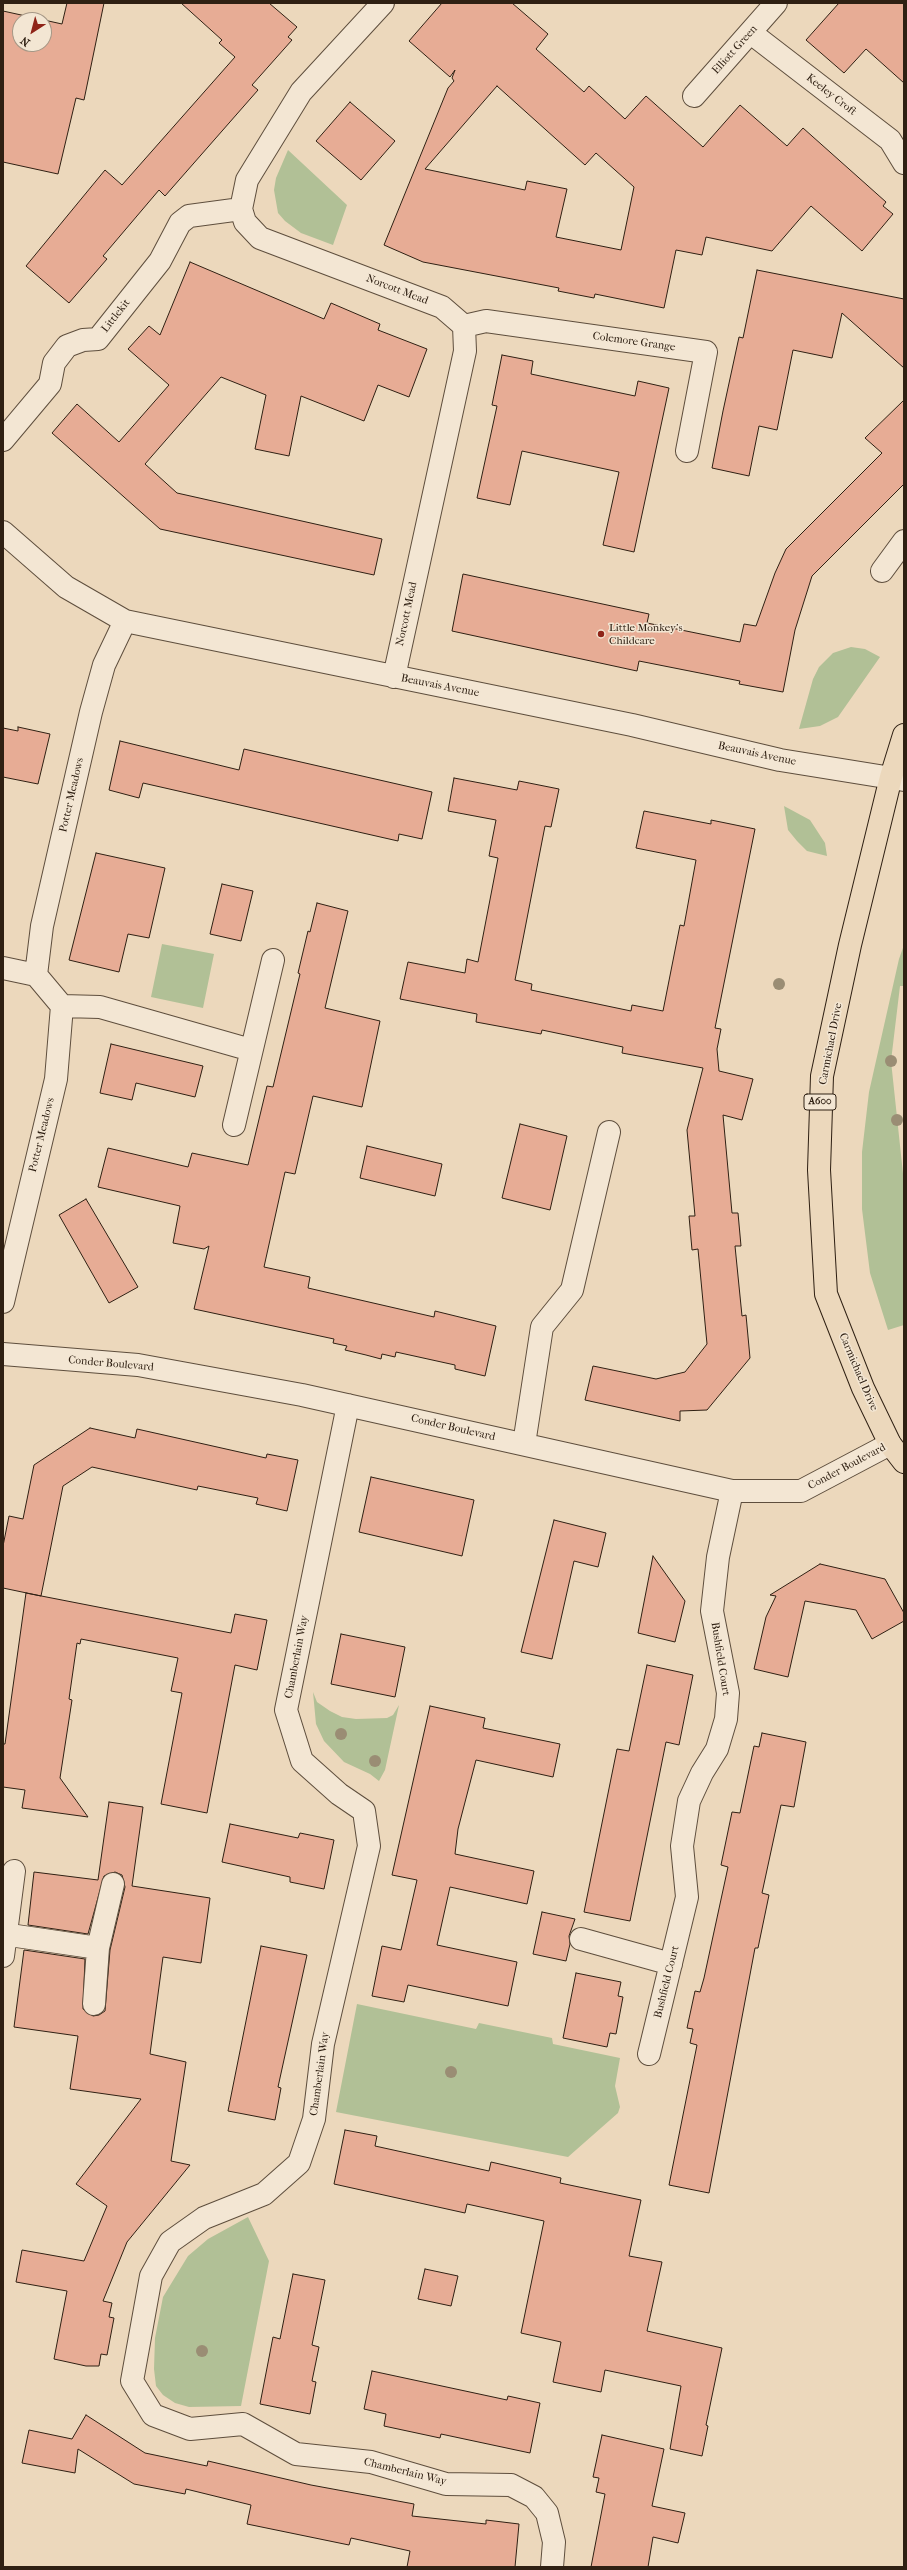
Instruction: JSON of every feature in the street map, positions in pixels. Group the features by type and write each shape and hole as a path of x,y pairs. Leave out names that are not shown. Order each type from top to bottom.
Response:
{"main road":[{"name":"Carmichael Drive","path":"904,735 897,778 850,945 822,1076 819,1148 820,1213 826,1294 863,1388 890,1444 904,1462"}],"street":[{"path":"241,210 247,180 301,92 383,3"},
{"name":"Elliott Green","path":"694,96 776,3"},
{"name":"Keeley Croft","path":"751,33 890,140 904,163"},
{"name":"Norcott Mead","path":"241,210 245,222 260,238 442,306 464,326 464,350 394,677"},
{"name":"Littlekit","path":"3,440 50,384 54,363 67,346 84,340 98,339 160,260 180,223 189,216 241,210"},
{"name":"Colemore Grange","path":"464,326 486,321 706,352 687,451"},
{"name":"Beauvais Avenue","path":"3,532 66,588 125,621 632,725 780,760 897,778"},
{"path":"882,571 904,541"},
{"name":"Potter Meadows","path":"36,975 42,926 88,723 104,665 125,621"},
{"path":"234,1125 273,960"},
{"path":"3,968 36,975 62,1006 100,1007 251,1050"},
{"name":"Potter Meadows","path":"3,1302 56,1079 62,1006"},
{"path":"524,1444 542,1327 572,1290 609,1132"},
{"name":"Conder Boulevard","path":"3,1354 138,1365 348,1405 732,1491 802,1491 890,1444"},
{"name":"Chamberlain Way","path":"348,1405 286,1710 302,1761 339,1794 364,1810 369,1846 323,2044 314,2119 299,2163 264,2194 204,2218 170,2242 151,2276 132,2381 153,2415 190,2429 243,2424 296,2454 371,2462 446,2484 511,2486 534,2496 547,2514 554,2542 552,2567"},
{"name":"Bushfield Court","path":"649,2054 687,1897 682,1846 689,1801 702,1773 717,1749 726,1720 728,1693 712,1611 718,1557 732,1491"},
{"path":"3,1956 4,1934 14,1870"},
{"path":"94,2004 98,1948 113,1884"},
{"path":"4,1934 98,1948"},
{"path":"581,1939 671,1964"}],"green space":[{"path":"288,150 347,205 333,245 301,233 285,221 278,213 274,190 276,178"},
{"path":"851,647 865,649 880,657 838,717 820,726 799,729 813,679 819,667 833,653"},
{"path":"784,806 810,820 825,843 827,856 807,851 797,841 788,830"},
{"path":"162,944 214,954 203,1008 151,997"},
{"path":"904,945 904,986 900,986 891,1061 904,1183 904,1325 888,1330 870,1273 862,1209 862,1152 869,1092 899,959"},
{"path":"313,1692 317,1702 342,1717 356,1719 387,1718 393,1715 399,1705 385,1770 379,1781 370,1774 344,1762 324,1741 316,1724"},
{"path":"357,2004 476,2029 479,2023 552,2038 553,2044 620,2058 615,2086 620,2107 618,2113 568,2157 336,2112"},
{"path":"248,2217 269,2261 241,2406 189,2407 175,2403 163,2395 156,2386 154,2369 155,2338 163,2297 188,2256 208,2239"}],"building":[{"path":"67,3 104,3 84,100 76,98 58,174 3,162 3,11 12,13 12,52 52,52 52,22 62,24"},
{"path":"181,3 269,3 297,27 288,37 292,40 252,85 258,90 165,196 159,190 103,256 107,259 69,303 26,266 105,170 122,185 235,57 219,43 222,40"},
{"path":"442,3 512,3 548,34 536,49 584,92 589,86 625,119 646,96 703,147 740,105 787,146 803,128 886,202 883,206 893,214 862,251 811,206 772,251 706,237 702,255 676,250 664,308 595,294 594,298 558,291 559,288 423,262 384,245 448,88 454,81 452,78 455,70 450,77 409,41","holes":["497,86 585,165 596,153 634,187 621,250 556,237 567,189 527,181 525,190 425,169"]},
{"path":"839,3 904,3 904,83 866,49 844,73 806,40"},
{"path":"350,102 395,141 361,180 316,141"},
{"path":"190,262 324,319 331,303 380,324 378,330 427,349 409,397 378,385 364,421 301,396 289,456 255,449 266,395 221,377 145,464 177,493 382,539 374,575 160,529 52,433 77,404 119,442 169,385 128,349 149,326 160,335"},
{"path":"757,270 904,299 904,368 842,313 832,358 793,350 777,430 759,426 749,476 712,468 739,337 743,338"},
{"path":"502,355 533,361 531,374 635,396 638,381 669,388 634,552 603,545 619,472 522,451 510,505 477,498 497,406 492,405"},
{"path":"904,400 904,484 812,576 795,630 783,692 739,684 740,681 639,661 637,671 452,631 463,574 649,614 647,623 740,642 744,624 756,626 775,573 786,549 882,453 865,438"},
{"path":"18,727 50,734 38,784 3,777 3,728 18,731"},
{"path":"120,741 239,770 244,749 432,792 422,839 399,834 398,841 143,783 139,798 109,790"},
{"path":"454,778 517,790 519,781 559,789 551,827 545,826 515,980 532,984 531,990 631,1011 632,1005 663,1011 680,925 684,926 696,860 636,848 644,811 711,824 711,820 755,829 715,1028 721,1029 717,1049 719,1071 753,1079 742,1120 723,1115 732,1213 738,1213 741,1246 735,1246 742,1316 746,1315 750,1358 707,1410 680,1411 680,1421 585,1400 593,1366 656,1379 685,1372 707,1344 698,1249 692,1250 689,1216 695,1216 687,1130 703,1068 622,1053 623,1047 542,1030 541,1034 476,1022 477,1014 400,999 408,962 465,973 467,959 478,962 498,858 489,856 496,820 448,811"},
{"path":"96,853 165,868 149,938 128,934 119,972 69,960"},
{"path":"222,884 253,891 241,941 210,934"},
{"path":"317,903 348,911 325,1008 380,1021 362,1107 313,1096 295,1174 285,1172 264,1267 310,1277 308,1288 434,1317 435,1311 496,1326 485,1376 455,1369 455,1365 396,1352 395,1357 382,1354 381,1359 345,1350 347,1346 333,1343 334,1339 194,1309 209,1246 204,1249 173,1243 180,1206 98,1187 108,1148 188,1167 192,1153 248,1165 267,1086 273,1087 300,974 298,973 308,931 310,932"},
{"path":"111,1044 203,1066 195,1097 136,1083 132,1100 100,1093"},
{"path":"520,1124 567,1136 550,1210 502,1198"},
{"path":"367,1146 442,1164 435,1196 360,1178"},
{"path":"86,1199 138,1287 109,1303 59,1215"},
{"path":"90,1428 135,1438 137,1429 266,1458 267,1454 298,1460 287,1511 256,1504 258,1498 198,1486 197,1490 92,1467 63,1486 41,1596 3,1588 3,1546 9,1516 23,1519 34,1465"},
{"path":"371,1477 474,1500 462,1556 359,1532"},
{"path":"554,1520 606,1533 598,1567 574,1561 552,1659 521,1652"},
{"path":"653,1556 685,1601 675,1642 638,1633"},
{"path":"820,1564 885,1579 904,1613 904,1621 872,1639 856,1610 805,1601 788,1677 754,1669 766,1617 776,1596 770,1595"},
{"path":"26,1593 231,1633 235,1614 267,1620 257,1670 235,1665 207,1813 161,1804 182,1693 171,1691 178,1658 81,1639 80,1644 77,1643 69,1699 72,1700 60,1778 88,1817 22,1808 25,1790 3,1787 3,1744 5,1744"},
{"path":"341,1634 405,1647 395,1697 331,1684"},
{"path":"647,1665 693,1675 679,1745 666,1742 630,1921 584,1912 617,1749 629,1751"},
{"path":"430,1706 485,1718 483,1728 560,1744 553,1777 476,1760 458,1829 455,1854 534,1871 527,1904 450,1887 437,1945 517,1962 508,2006 408,1985 404,2002 372,1996 382,1946 401,1950 417,1880 392,1875"},
{"path":"762,1733 806,1742 794,1807 781,1805 762,1893 769,1895 758,1948 755,1948 709,2193 669,2185 697,2045 690,2043 693,2029 687,2028 695,1991 700,1992 704,1978 728,1867 721,1865 732,1812 740,1813 754,1746 759,1747"},
{"path":"109,1802 143,1807 132,1886 210,1898 201,1963 163,1957 150,2054 186,2062 171,2161 190,2165 127,2242 103,2301 112,2303 109,2317 114,2318 107,2355 101,2354 99,2366 86,2366 54,2359 67,2291 16,2282 22,2250 84,2261 107,2206 76,2184 141,2099 70,2089 78,2036 14,2027 24,1950 85,1959 83,2009 93,2016 99,2015 105,2011 110,1950 125,1887 122,1875 115,1872 104,1876 88,1934 28,1925 34,1872 98,1880"},
{"path":"230,1824 298,1838 300,1833 334,1840 324,1889 290,1882 290,1877 222,1862"},
{"path":"542,1912 575,1919 569,1936 570,1944 566,1961 533,1954"},
{"path":"261,1946 307,1955 278,2087 281,2088 275,2120 228,2111"},
{"path":"576,1973 621,1982 618,1996 623,1997 616,2034 610,2033 607,2047 563,2038"},
{"path":"345,2130 377,2136 375,2146 489,2171 491,2162 561,2178 560,2183 641,2200 629,2256 662,2262 647,2331 722,2348 706,2425 708,2426 702,2456 670,2449 681,2386 605,2370 601,2392 553,2382 561,2342 521,2333 544,2221 467,2204 465,2213 334,2184"},
{"path":"425,2269 458,2276 451,2306 418,2299"},
{"path":"293,2274 325,2280 312,2345 319,2347 312,2381 316,2382 310,2414 260,2404 273,2337 280,2339"},
{"path":"372,2371 507,2400 508,2396 540,2403 530,2453 441,2434 440,2438 384,2426 386,2414 364,2409"},
{"path":"86,2415 145,2453 207,2466 208,2461 311,2485 414,2504 412,2516 486,2524 486,2520 519,2524 515,2567 407,2567 410,2551 351,2538 349,2545 247,2524 251,2505 186,2489 185,2494 134,2484 78,2449 75,2473 22,2463 29,2430 72,2439"},
{"path":"602,2435 664,2449 652,2506 685,2513 678,2543 653,2537 648,2567 591,2567 605,2494 596,2492 599,2478 593,2477"}],"place":[{"name":"Little Monkey's Childcare","path":"601,634"}]}
